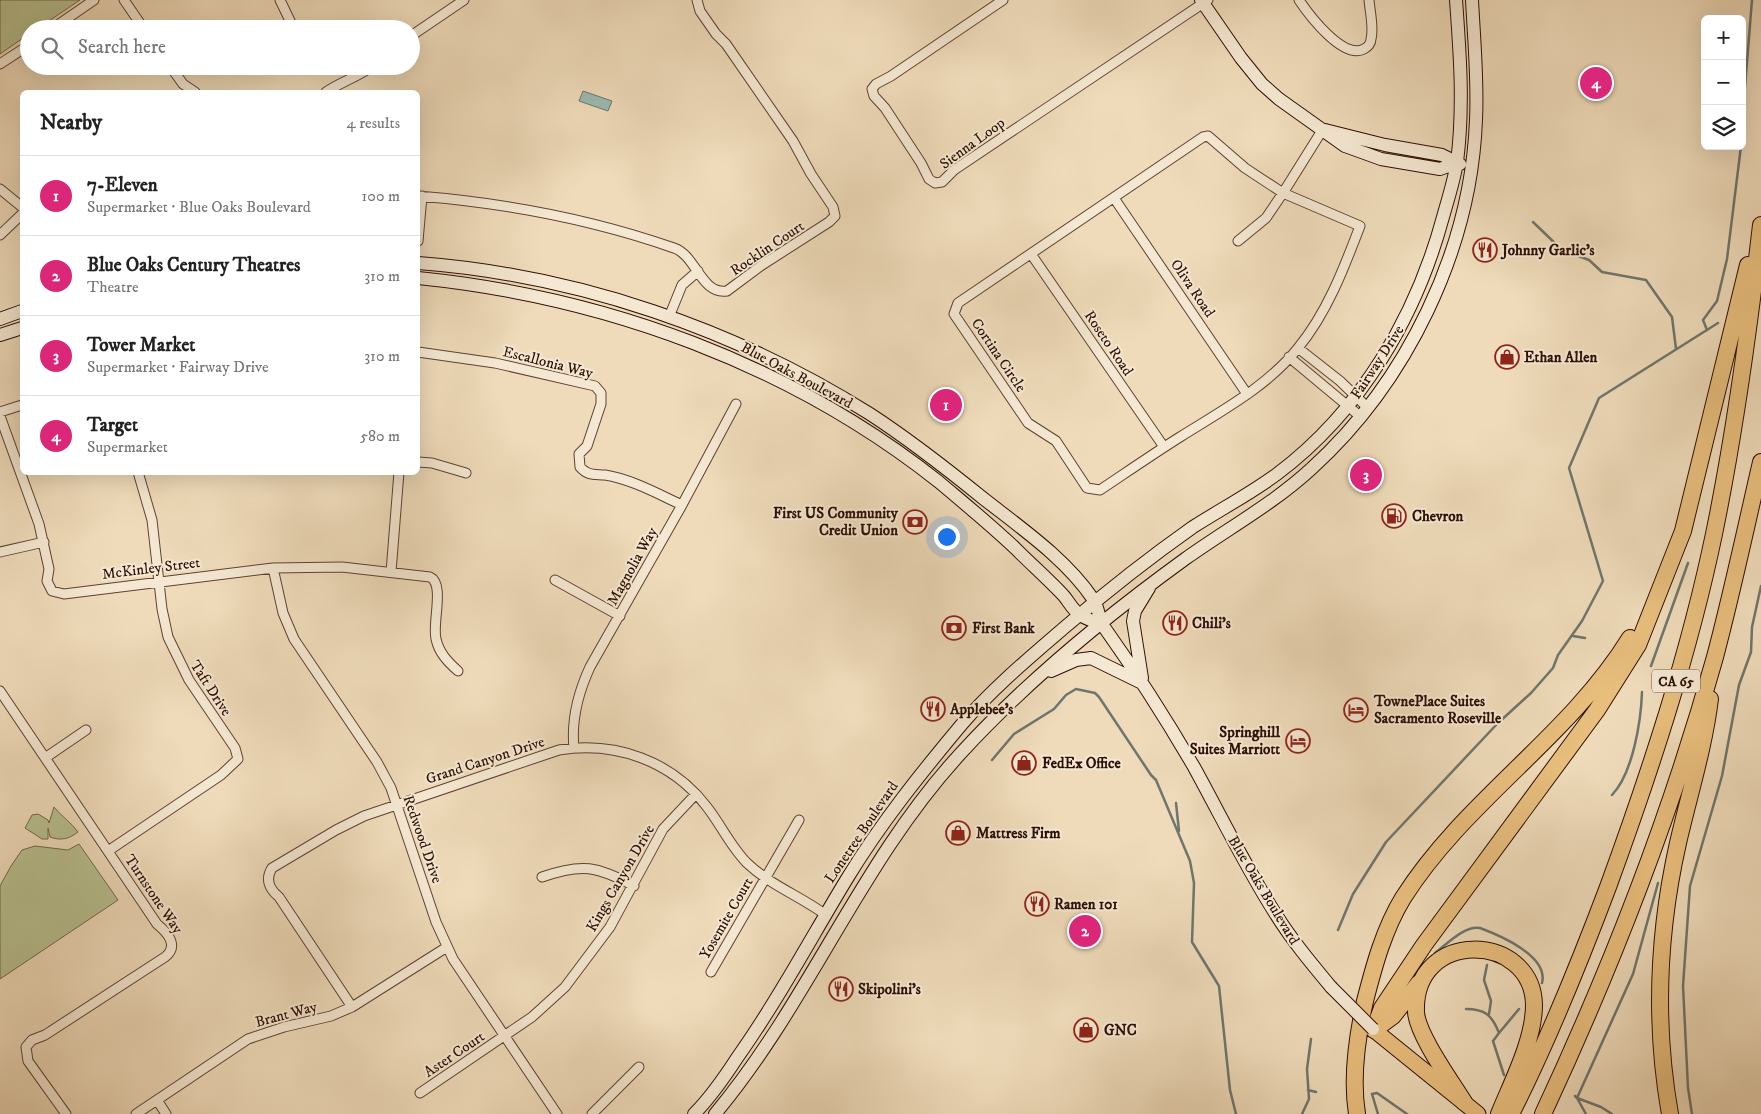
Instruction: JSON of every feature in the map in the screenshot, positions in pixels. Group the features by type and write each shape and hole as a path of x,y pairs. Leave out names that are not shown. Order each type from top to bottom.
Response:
{"highway":[{"path":"1374,1030 1382,1008 1424,945 1618,678 1638,645 1654,600 1683,531 1761,212"},
{"name":"CA 65","path":"1511,1114 1548,1033 1597,916 1648,772 1675,684 1713,536 1744,363 1761,225"},
{"name":"CA 65","path":"1543,1114 1624,930 1675,786 1715,657 1761,462"},
{"path":"1357,1114 1355,1068 1363,1010 1379,951 1402,900 1436,853 1585,699 1627,643 1654,600"},
{"path":"1670,1114 1662,1048 1659,997 1661,954 1676,852 1705,733 1715,657"},
{"path":"1374,1030 1393,1016 1424,977 1443,958 1459,951 1475,948 1492,951 1508,959 1522,973 1530,988 1534,1005 1531,1027 1520,1062 1499,1114"},
{"path":"1424,977 1418,992 1416,1013 1420,1030 1471,1109"}],"main road":[{"name":"Fairway Drive","path":"1096,601 1194,527 1277,474 1314,441 1347,406 1384,356 1412,306 1436,244 1457,163 1462,88 1456,0"},
{"name":"Fairway Drive","path":"1101,624 1152,584 1298,480 1364,413 1397,366 1430,304 1452,246 1471,166 1476,120 1472,0"},
{"path":"1204,1 1262,84 1279,99 1345,146 1381,159 1440,169 1457,163 1471,166"},
{"name":"Blue Oaks Boulevard","path":"420,262 463,267 549,282 622,301 669,317 763,356 818,384 878,420 942,465 1035,541 1066,569 1096,601 1101,624 1143,683 1193,766 1275,914 1300,951 1330,987 1374,1030 1471,1109"},
{"name":"Blue Oaks Boulevard","path":"420,278 500,289 589,308 686,340 778,381 863,429 933,478 1015,548 1080,615 1101,624"},
{"path":"0,319 20,312"},
{"path":"0,335 20,329"},
{"path":"1143,683 1133,621 1135,611 1152,584"},
{"name":"Lonetree Boulevard","path":"694,1114 706,1102 763,1021 878,832 959,728 1010,675 1096,601"},
{"name":"Lonetree Boulevard","path":"715,1114 753,1066 780,1024 880,857 938,779 961,752 1039,676 1101,624"},
{"path":"1039,676 1076,660 1088,658 1100,661 1143,683"},
{"path":"826,915 840,923"}],"street":[{"path":"65,20 94,0"},
{"path":"124,0 138,20"},
{"path":"280,0 290,20"},
{"path":"420,30 464,0"},
{"name":"Rocklin Court","path":"420,196 527,208 614,228 682,251 710,287 722,292 727,291 762,265 829,222 835,216 833,207 811,174 793,141 726,44 716,34 700,11 697,0"},
{"name":"Sienna Loop","path":"1004,0 891,76 876,84 872,89 874,96 885,108 922,163 929,179 935,183 942,182 954,170 1204,1"},
{"path":"1299,0 1323,31 1344,46 1357,50 1366,48 1371,40 1370,0"},
{"path":"0,64 20,51"},
{"path":"176,75 183,84 191,90"},
{"path":"329,90 360,75"},
{"path":"1238,241 1266,218 1323,129"},
{"name":"Cortina Circle","path":"1208,136 1245,168 1283,193 1360,226 1343,271 1319,317 1298,348 1247,394 1218,415 1164,447 1100,490 1087,488 1056,441 1028,423 954,314 958,303 1203,137 1208,136"},
{"path":"0,189 20,205"},
{"name":"Oliva Road","path":"1114,198 1247,394"},
{"path":"0,235 20,216"},
{"name":"Roseto Road","path":"1031,254 1164,447"},
{"path":"669,317 682,285 698,271"},
{"path":"1298,348 1355,396 1364,413"},
{"name":"Escallonia Way","path":"420,352 496,364 596,386 600,393 601,404 587,446 579,454 580,467 587,474 605,475 642,487 682,505"},
{"path":"1289,357 1347,406 1364,413"},
{"name":"Magnolia Way","path":"574,748 574,722 579,692 590,666 682,505 736,404"},
{"path":"0,412 20,406"},
{"name":"McKinley Street","path":"0,416 20,470"},
{"path":"420,462 432,463 466,473"},
{"name":"McKinley Street","path":"22,475 44,542 50,569 47,581 52,591 58,594 273,568 319,566 430,577 437,583 439,592 435,616 436,639 445,658 458,671"},
{"name":"Taft Drive","path":"108,851 221,775 238,759 235,748 177,660 164,624 152,520 139,475"},
{"path":"391,572 400,475"},
{"path":"0,552 44,542"},
{"name":"Redwood Drive","path":"273,568 283,613 294,639 381,769 397,804 446,947 463,976 557,1114"},
{"path":"555,580 620,616"},
{"name":"Turnstone Way","path":"0,692 157,924 170,937 172,948 165,957 153,963 46,1035 28,1043 26,1054 28,1061 66,1114"},
{"path":"45,758 86,730"},
{"name":"Grand Canyon Drive","path":"352,1007 279,897 270,888 268,876 274,866 285,862 336,830 364,816 542,756 574,748 610,749 639,756 668,771 696,794 738,853 766,878 826,915"},
{"name":"Kings Canyon Drive","path":"504,1037 542,1010 565,988 610,927 634,886 660,834 696,794"},
{"name":"Yosemite Court","path":"711,972 799,820"},
{"path":"542,876 568,868 585,868 604,872 634,886"},
{"name":"Brant Way","path":"136,1114 248,1039 277,1029 331,1016 352,1007 446,947"},
{"name":"Aster Court","path":"420,1094 504,1037"},
{"path":"592,1114 640,1067"},
{"path":"157,1100 166,1114"}],"green space":[{"path":"0,0 80,0 50,20 20,20 20,40 0,54"},
{"path":"54,807 78,832 68,838 58,839 50,837 48,828 48,839 42,839 25,828 32,815 38,814 48,820 49,823"},
{"path":"79,844 118,900 0,979 0,886 11,866 22,850 35,846 68,850"}],"water":[{"path":"583,91 612,101 608,111 579,101"}],"waterway":[{"path":"1744,105 1752,0"},
{"path":"1707,330 1703,320 1717,301 1727,259 1741,150"},
{"path":"1533,222 1562,250 1589,260 1602,272 1646,280 1672,317 1676,349"},
{"path":"1338,930 1353,894 1386,842 1497,724 1531,693 1553,668 1558,655 1582,621 1603,581 1569,468 1599,398 1718,323"},
{"path":"1651,666 1688,563"},
{"path":"1692,1114 1688,1088 1683,986 1690,886 1722,776 1739,685 1751,652 1752,627 1761,586"},
{"path":"1573,636 1585,638"},
{"path":"992,760 1014,734 1054,709 1066,695 1076,689 1095,693 1099,697 1156,780 1190,861 1194,883 1192,942 1219,986 1230,1090 1236,1114"},
{"path":"1612,795 1625,774 1635,746 1642,692"},
{"path":"1176,803 1179,831"},
{"path":"1575,1096 1577,1098 1633,974 1658,883"},
{"path":"1435,953 1462,932 1468,929 1480,928 1521,948 1538,964 1542,973 1542,983"},
{"path":"1487,965 1484,980 1491,1001 1489,1014"},
{"path":"1466,1009 1483,1012 1494,1022 1499,1033 1493,1041 1504,1075"},
{"path":"1499,1033 1519,1009"},
{"path":"1302,1114 1309,1099 1307,1069 1311,1039"},
{"path":"1308,1090 1316,1092"},
{"path":"1378,1114 1372,1094 1377,1093 1407,1114"},
{"path":"1577,1098 1601,1107 1612,1114"},
{"path":"1577,1098 1586,1114"}],"place":[{"name":"Target","path":"1596,83"},
{"name":"Johnny Garlic's","path":"1485,250"},
{"name":"Ethan Allen","path":"1507,357"},
{"name":"7-Eleven","path":"946,405"},
{"name":"Tower Market","path":"1366,475"},
{"name":"Chevron","path":"1394,516"},
{"name":"First US Community Credit Union","path":"915,522"},
{"name":"Chili's","path":"1175,623"},
{"name":"First Bank","path":"954,628"},
{"name":"Applebee's","path":"933,709"},
{"name":"TownePlace Suites Sacramento Roseville","path":"1356,710"},
{"name":"Springhill Suites Marriott","path":"1298,741"},
{"name":"FedEx Office","path":"1024,763"},
{"name":"Mattress Firm","path":"958,833"},
{"name":"Ramen 101","path":"1037,904"},
{"name":"Blue Oaks Century Theatres","path":"1085,931"},
{"name":"Skipolini's","path":"841,989"},
{"name":"GNC","path":"1086,1030"}]}
